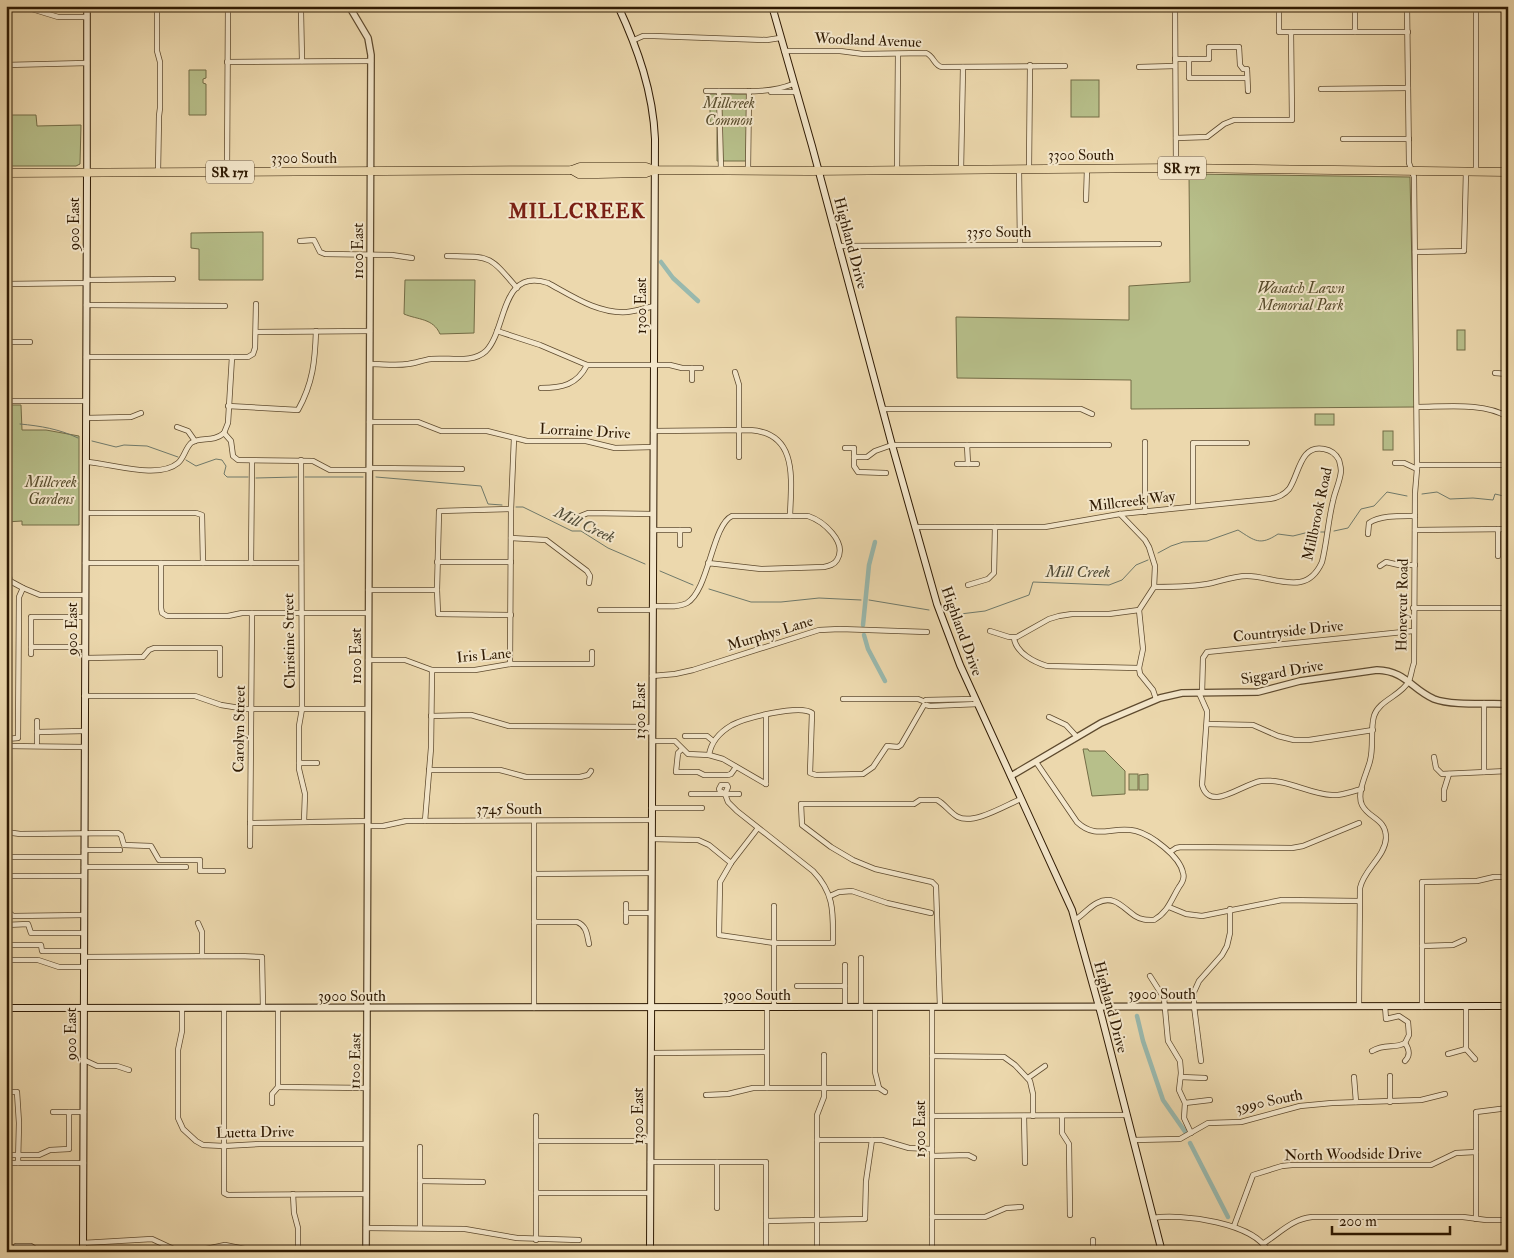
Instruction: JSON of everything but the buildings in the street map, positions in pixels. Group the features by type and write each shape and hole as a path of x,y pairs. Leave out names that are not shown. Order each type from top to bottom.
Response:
{"main road":[{"name":"1300 East","path":"618,6 634,40 644,72 652,109 654,170 650,1252"},
{"name":"Highland Drive","path":"772,6 892,445 944,622 976,701 1067,898 1075,920 1162,1252"},
{"name":"3300 South","path":"6,173 572,170 579,174 598,174 646,173 654,170 721,166 748,170 818,171 1176,168 1508,172"},
{"name":"900 East","path":"83,1252 87,172"},
{"name":"3900 South","path":"6,1008 1508,1006"}],"street":[{"name":"900 East","path":"86,6 87,172"},
{"path":"157,6 157,51 160,62 158,172"},
{"path":"227,172 228,6"},
{"name":"1100 East","path":"349,6 368,38 371,61 366,1252"},
{"path":"1175,6 1176,168"},
{"path":"1278,6 1279,32 1408,32"},
{"path":"1355,6 1356,32"},
{"name":"Honeycut Road","path":"1407,6 1409,163 1414,176 1417,407 1414,662 1409,681"},
{"path":"1476,6 1476,171"},
{"path":"6,8 32,9 58,17 87,17"},
{"path":"301,12 302,61"},
{"path":"1176,138 1207,137 1224,124 1234,120 1292,120 1291,32"},
{"path":"634,40 643,36 767,40 780,38"},
{"path":"1176,59 1209,59 1209,47 1239,47 1240,64 1243,69 1247,69 1248,91"},
{"name":"Woodland Avenue","path":"784,51 840,51 863,54 926,53 931,55 940,67 1065,66"},
{"path":"897,170 898,54"},
{"path":"1189,59 1189,78 1247,78"},
{"path":"227,62 371,61"},
{"path":"6,64 87,64"},
{"path":"1029,169 1030,65"},
{"path":"1139,66 1176,66"},
{"path":"961,170 962,67"},
{"path":"706,91 764,90 782,88 793,84"},
{"path":"1321,89 1408,88"},
{"path":"719,90 721,166"},
{"path":"764,90 796,92"},
{"path":"748,170 749,91"},
{"path":"1343,139 1409,139"},
{"path":"1019,169 1020,245"},
{"path":"1086,169 1086,200"},
{"path":"1415,252 1464,251 1466,171"},
{"path":"300,241 314,240 323,254 392,255 412,258"},
{"name":"3350 South","path":"838,246 1159,244"},
{"path":"447,256 489,259 497,265 517,288"},
{"path":"6,284 173,279"},
{"path":"370,364 407,364 433,359 473,358 482,354 488,349 497,331 509,296 517,288 530,282 544,282 594,307 609,311 627,312 654,306"},
{"path":"86,357 248,357 253,354 256,348 256,304"},
{"path":"86,305 225,306"},
{"path":"256,332 370,331"},
{"path":"497,331 540,345 587,365 654,365 701,368"},
{"path":"228,406 298,410 313,370 316,332"},
{"path":"6,342 30,342"},
{"path":"86,462 100,463 129,470 172,467 180,461 189,446 195,442 214,440 224,433 228,423 232,357"},
{"path":"541,388 564,387 582,373 587,365"},
{"path":"692,368 692,380"},
{"path":"735,372 739,385 739,457"},
{"path":"1495,373 1508,374"},
{"path":"6,401 86,401"},
{"path":"1417,407 1492,409 1508,417"},
{"path":"882,409 1081,409 1092,414"},
{"path":"86,418 132,417 142,413"},
{"name":"Lorraine Drive","path":"369,422 418,422 441,431 498,432 527,441 586,441 615,448 653,446"},
{"path":"177,426 188,431 195,442"},
{"path":"654,430 755,430 766,433 779,442 786,451 790,466 790,516"},
{"path":"224,433 231,441 232,453 236,460 316,461 330,470 462,469"},
{"path":"510,664 511,509 514,438"},
{"path":"1144,512 1145,442"},
{"path":"1193,506 1193,443 1247,443"},
{"path":"967,444 968,464"},
{"path":"854,458 867,457 876,450 892,445 1109,445"},
{"path":"845,448 854,448 854,466 858,472 886,473"},
{"name":"Millcreek Way","path":"915,527 1045,527 1120,514 1269,499 1280,496 1290,487 1300,464 1308,453 1317,449 1327,450"},
{"name":"Millbrook Road","path":"1154,587 1198,585 1244,576 1254,576 1290,583 1299,583 1309,579 1318,570 1322,562 1333,501 1340,478 1341,469 1338,459 1327,450"},
{"path":"251,563 252,460"},
{"name":"Christine Street","path":"301,460 302,709 299,726 299,763 305,794 304,821"},
{"path":"1395,463 1404,463 1417,467 1508,464"},
{"path":"958,464 977,464"},
{"path":"511,509 439,510 437,562 438,614 511,615"},
{"path":"86,513 196,513 202,515 203,563"},
{"path":"578,517 588,513 653,514"},
{"path":"1120,514 1149,547 1155,566 1154,587 1139,610 1142,649 1139,668 1140,674 1153,690 1156,699"},
{"path":"600,610 653,608 686,604 694,598 699,588 708,563 724,521 728,517 736,515 808,516 815,518 839,543 840,552 835,562 824,567 761,569 708,563"},
{"path":"1368,534 1369,523 1372,521 1415,516"},
{"path":"968,585 990,578 994,573 995,527"},
{"path":"653,530 689,530"},
{"path":"680,530 680,546"},
{"path":"1415,530 1508,530"},
{"path":"1498,530 1498,556"},
{"path":"511,538 542,538 551,542 586,571 590,576 589,583"},
{"path":"437,562 511,562"},
{"path":"1380,566 1386,562 1399,566 1415,566"},
{"path":"6,563 10,581 40,595 85,595"},
{"path":"85,563 301,563"},
{"path":"161,563 161,608 165,615 228,616 252,613 368,613"},
{"path":"6,738 18,738 19,601 23,588"},
{"path":"368,590 437,590"},
{"path":"1414,608 1508,608"},
{"path":"990,631 1014,638 1059,616 1072,614 1104,615 1139,610"},
{"name":"Carolyn Street","path":"250,846 252,613"},
{"path":"31,654 31,617 85,617"},
{"name":"Murphys Lane","path":"652,676 685,672 819,630 927,632"},
{"name":"Countryside Drive","path":"1201,693 1203,658 1207,652 1413,631"},
{"path":"1014,638 1019,650 1039,664 1047,666 1139,668"},
{"path":"31,647 85,647"},
{"path":"85,658 143,657 149,650 154,648 220,648 220,675"},
{"name":"Iris Lane","path":"368,660 405,660 432,670 475,670 510,664 592,664 592,652"},
{"path":"425,821 429,770 432,670"},
{"name":"Siggard Drive","path":"1011,776 1101,723 1156,699 1175,694 1258,692 1300,681 1377,670 1393,672 1409,681 1426,695 1438,700 1508,704"},
{"path":"1359,1006 1359,901 1362,879 1382,851 1386,839 1382,823 1363,806 1360,797 1372,755 1374,716 1377,710 1403,689 1409,681"},
{"path":"1201,693 1200,699 1207,711 1202,785 1206,794 1210,797 1218,798 1252,783 1266,781 1278,781 1330,795 1362,789"},
{"path":"84,696 195,696 233,708 252,709 368,709"},
{"path":"843,699 918,699 925,703 976,701"},
{"path":"709,755 710,746 713,741 733,725 786,710 807,710 812,713 810,773 816,775 858,775 869,771 887,746 898,747 901,745 925,703"},
{"path":"1484,703 1484,772"},
{"path":"431,716 472,715 509,726 652,727"},
{"path":"652,741 675,741 690,754 709,755 723,759 766,784 766,715"},
{"path":"1049,717 1066,725 1077,737"},
{"path":"37,721 37,742"},
{"path":"1207,724 1253,725 1278,736 1294,740 1309,740 1372,730"},
{"path":"37,732 84,732"},
{"path":"685,736 708,736 713,741"},
{"path":"6,746 84,747"},
{"path":"682,749 677,754 676,772 728,775 732,774 736,767"},
{"path":"1434,757 1434,764 1438,771 1449,774 1508,771"},
{"path":"1036,762 1077,822 1084,828 1098,832 1137,831 1170,852 1181,868 1184,877 1169,907 1154,920 1135,916 1118,902 1102,901 1075,920"},
{"path":"299,763 317,763"},
{"path":"429,770 500,770 521,777 580,778 591,771"},
{"path":"1444,799 1444,790 1449,774"},
{"path":"691,794 739,794"},
{"path":"726,794 733,807 813,870 824,884 830,896 833,914 833,943 774,943 719,935 720,882 731,863 758,828"},
{"path":"940,1007 936,886 932,882 875,868 846,857 802,825 801,804 914,804 920,800 937,800 957,817 967,820 979,817 1021,799"},
{"path":"652,808 702,808"},
{"name":"3745 South","path":"250,823 304,821 384,826 406,821 652,820"},
{"path":"534,821 534,1008"},
{"path":"1170,852 1181,847 1292,848 1303,846 1359,823"},
{"path":"6,832 20,834 118,833 121,835 124,845 150,846 159,860 200,860 200,871 223,871"},
{"path":"652,838 698,840 709,845 731,863"},
{"path":"6,857 84,854 120,850"},
{"path":"84,867 186,867"},
{"path":"534,874 651,873"},
{"path":"6,876 84,876"},
{"path":"1422,1007 1422,882 1477,881 1494,877 1508,877"},
{"path":"830,896 839,892 852,891 881,901 931,913"},
{"path":"1169,907 1202,916 1282,900 1359,901"},
{"path":"626,904 626,922"},
{"path":"766,1088 766,1052 774,943 774,906"},
{"path":"6,910 13,916 84,915"},
{"path":"1201,1061 1194,1006 1196,986 1228,946 1230,939 1230,910"},
{"path":"626,913 651,913"},
{"path":"534,922 577,922 586,928 588,944"},
{"path":"198,923 202,932 202,956"},
{"path":"6,925 28,924 31,933 84,933"},
{"path":"1422,946 1453,945 1464,940"},
{"path":"6,948 7,945 41,945 42,951 156,958 202,956 262,957 263,1008"},
{"path":"861,958 861,1007"},
{"path":"6,960 38,960 59,967 84,967"},
{"path":"845,1007 846,965"},
{"path":"1150,976 1163,996 1168,1041 1180,1061 1181,1077 1179,1090 1186,1103 1184,1120 1191,1133"},
{"path":"797,986 845,986"},
{"path":"1372,1051 1383,1046 1399,1046 1405,1043 1409,1036 1408,1022 1399,1016 1386,1019 1385,1006"},
{"path":"1466,1006 1466,1049 1475,1059"},
{"path":"875,1007 876,1072 879,1088"},
{"name":"1500 East","path":"932,1007 932,1252"},
{"name":"Luetta Drive","path":"182,1008 182,1031 178,1055 178,1112 180,1125 188,1135 203,1145 366,1144"},
{"path":"224,1008 224,1193 228,1195 366,1194"},
{"path":"272,1103 272,1094 278,1088 278,1008"},
{"path":"1405,1043 1409,1052 1405,1061"},
{"path":"1448,1054 1466,1049"},
{"path":"650,1052 766,1052"},
{"path":"817,1252 817,1115 824,1097 824,1055"},
{"path":"932,1056 1004,1057 1028,1078 1032,1089 1033,1116"},
{"path":"84,1060 95,1065 117,1066 128,1070"},
{"path":"1028,1078 1045,1066"},
{"path":"1390,1076 1390,1102"},
{"path":"1181,1077 1205,1078"},
{"path":"1354,1077 1356,1102"},
{"path":"278,1088 366,1088"},
{"path":"706,1095 728,1094 749,1089 766,1088 879,1088 885,1092"},
{"path":"6,1092 17,1092 19,1123 18,1163"},
{"name":"3990 South","path":"1133,1140 1180,1139 1201,1126 1213,1122 1241,1122 1300,1106 1426,1100 1445,1094"},
{"path":"1186,1103 1210,1100"},
{"path":"1476,1219 1476,1112 1508,1108"},
{"path":"53,1112 84,1112"},
{"path":"6,1155 42,1155 50,1150 68,1149 68,1112"},
{"path":"932,1116 1126,1115"},
{"path":"536,1116 536,1240"},
{"path":"1024,1116 1025,1163"},
{"path":"1062,1116 1062,1133 1069,1144 1070,1216"},
{"path":"817,1140 888,1141 909,1148 932,1149"},
{"path":"766,1221 865,1218 866,1181 872,1140"},
{"path":"536,1141 650,1141"},
{"path":"420,1147 420,1228"},
{"name":"North Woodside Drive","path":"1234,1226 1253,1175 1272,1169 1292,1165 1432,1165 1456,1153 1476,1152"},
{"path":"932,1156 968,1155 974,1158"},
{"path":"650,1162 766,1162 766,1252"},
{"path":"717,1162 717,1208"},
{"path":"6,1163 84,1163"},
{"path":"420,1181 483,1182"},
{"path":"536,1193 650,1193"},
{"path":"293,1194 294,1213 298,1228 298,1252"},
{"path":"932,1218 985,1217 1006,1208 1021,1207"},
{"path":"1153,1218 1184,1217 1234,1226 1259,1239 1264,1243 1268,1252"},
{"path":"1264,1243 1291,1223 1312,1217 1463,1217 1508,1220"},
{"path":"366,1228 476,1230 536,1240 579,1240"},
{"path":"83,1243 152,1239 180,1252"},
{"path":"1094,1240 1094,1252"},
{"path":"192,1252 225,1245 260,1252"},
{"path":"16,1246 31,1246 40,1252"}],"green space":[{"path":"189,70 206,70 206,78 203,79 203,83 206,84 206,115 189,115"},
{"path":"1071,80 1099,80 1099,117 1071,117"},
{"name":"Millcreek Common","path":"710,94 748,94 747,161 717,161 717,125 710,124"},
{"path":"6,115 36,115 37,126 81,125 80,164 76,166 6,166"},
{"name":"Wasatch Lawn Memorial Park","path":"1189,174 1410,177 1415,407 1131,409 1131,380 957,378 956,317 1129,320 1129,286 1190,282"},
{"path":"263,232 263,280 199,280 199,249 191,248 191,233"},
{"path":"405,280 475,280 474,333 440,334 429,322 404,314"},
{"path":"1457,330 1465,330 1465,350 1457,350"},
{"name":"Millcreek Gardens","path":"6,405 21,405 22,430 46,430 79,436 79,525 22,525 22,521 6,522"},
{"path":"1315,414 1334,414 1334,425 1315,425"},
{"path":"1383,431 1393,431 1393,450 1383,450"},
{"path":"1083,749 1105,751 1125,771 1125,794 1092,796"},
{"path":"1129,774 1138,774 1138,790 1129,790"},
{"path":"1148,774 1148,790 1139,790 1139,775"}],"waterway":[{"path":"661,262 673,278 698,301"},
{"name":"Mill Creek","path":"20,424 50,428 78,438"},
{"name":"Mill Creek","path":"92,441 116,447 124,445 147,446 178,457"},
{"name":"Mill Creek","path":"186,460 196,466 216,459 222,460 226,466 224,474 227,477 248,477"},
{"name":"Mill Creek","path":"256,478 297,477"},
{"name":"Mill Creek","path":"305,477 363,477"},
{"name":"Mill Creek","path":"376,477 481,486 488,504 502,505"},
{"name":"Mill Creek","path":"1334,531 1348,528 1361,509 1374,506 1387,492 1407,496"},
{"name":"Mill Creek","path":"1422,494 1437,492 1450,499 1473,498 1493,500 1495,494 1508,497"},
{"name":"Mill Creek","path":"516,507 523,507 572,531 581,531 608,548 645,564"},
{"name":"Mill Creek","path":"1158,553 1183,542 1207,541 1238,530 1258,541 1267,540 1278,534 1293,536 1309,532 1325,532"},
{"path":"863,625 869,565 875,542"},
{"name":"Mill Creek","path":"952,615 985,611 1029,595 1033,582 1109,585 1122,580 1136,565 1148,560"},
{"name":"Mill Creek","path":"660,571 693,585"},
{"name":"Mill Creek","path":"709,589 751,602 781,602 819,598 861,600"},
{"name":"Mill Creek","path":"869,600 929,610"},
{"path":"864,635 868,649 885,681"},
{"path":"1137,1016 1143,1041 1163,1100 1186,1133"},
{"path":"1190,1143 1228,1217"}],"district":[{"name":"MILLCREEK","path":"577,211"}]}
